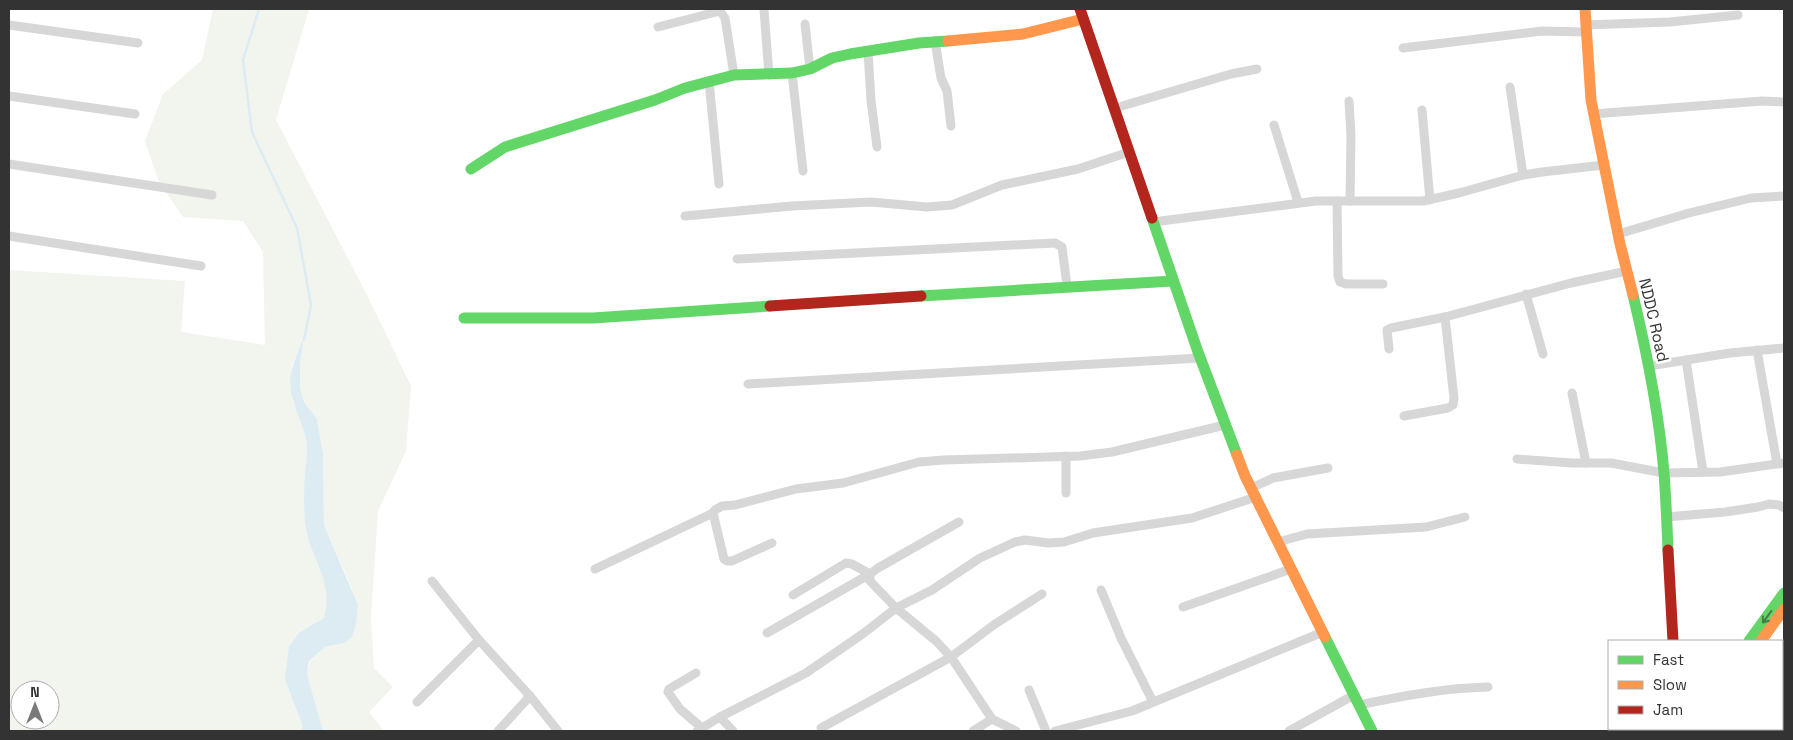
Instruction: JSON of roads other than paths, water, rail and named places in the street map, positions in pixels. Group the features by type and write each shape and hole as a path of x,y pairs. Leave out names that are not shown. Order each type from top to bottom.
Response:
{"street":[{"name":"NDDC Road","path":"1585,9 1590,100 1648,366 1659,432 1664,473 1673,640"},
{"path":"764,10 768,75"},
{"path":"658,27 720,11 725,18 734,75"},
{"path":"470,169 505,147 734,75 792,73 810,69 832,58 868,51 936,41 1023,34 1044,30 1081,14 1224,425 1254,493 1372,731"},
{"path":"1403,48 1542,31 1738,15"},
{"path":"805,24 810,69"},
{"path":"9,25 138,44"},
{"path":"936,41 941,78 947,90 951,126"},
{"path":"868,51 871,101 877,147"},
{"path":"1115,108 1230,74 1257,70"},
{"path":"792,73 803,171"},
{"path":"709,82 719,184"},
{"path":"1510,87 1523,175"},
{"path":"9,96 135,114"},
{"path":"1350,101 1350,201"},
{"path":"1594,114 1762,101 1784,102"},
{"path":"1422,110 1430,200"},
{"path":"1274,125 1298,202"},
{"path":"685,216 792,206 871,202 927,207 952,205 1002,185 1078,169 1129,152"},
{"path":"9,164 212,194"},
{"path":"1153,222 1298,202 1430,200 1523,175 1604,165"},
{"path":"1618,234 1689,213 1751,198 1784,196"},
{"path":"1337,201 1338,276 1340,282 1346,284 1382,284"},
{"path":"9,236 201,266"},
{"path":"737,259 1055,243 1062,247 1067,286"},
{"path":"1388,349 1387,330 1405,324 1445,316 1526,294 1627,271"},
{"path":"464,318 593,318 1067,286 1173,281"},
{"path":"1526,294 1543,354"},
{"path":"1404,416 1448,408 1453,405 1454,398 1445,316"},
{"path":"1648,366 1757,350 1784,348"},
{"path":"1517,459 1611,463 1664,473 1720,472 1780,464 1757,350"},
{"path":"748,384 1200,358"},
{"path":"1686,360 1703,472"},
{"path":"1572,393 1586,463"},
{"path":"595,569 713,513 722,506 735,505 796,489 843,483 919,462 1066,456 1112,452 1224,425"},
{"path":"1066,456 1066,493"},
{"path":"696,673 669,688 668,692 699,730 720,717 806,673 864,633 896,608 932,590 980,558 1015,542 1025,540 1048,543 1064,542 1093,533 1192,518 1254,493 1273,478 1328,468"},
{"path":"1666,517 1725,512 1769,504 1779,505 1784,508"},
{"path":"713,513 724,559 727,561 732,561 772,544"},
{"path":"1278,542 1308,534 1426,527 1465,517"},
{"path":"767,633 959,522"},
{"path":"793,595 846,563 852,564 870,574"},
{"path":"1183,607 1292,569"},
{"path":"870,574 870,581 896,608 936,641 951,657 992,719 1016,731"},
{"path":"432,581 479,640 530,696 558,731"},
{"path":"1101,590 1153,702"},
{"path":"1750,640 1784,593"},
{"path":"821,728 951,657 995,624 1042,594"},
{"path":"1762,640 1784,609"},
{"path":"1056,731 1132,711 1323,632"},
{"path":"416,702 479,640"},
{"path":"1289,731 1357,700 1488,687"},
{"path":"1029,690 1046,731"},
{"path":"498,731 530,696"},
{"path":"720,717 733,731"},
{"path":"973,731 992,719"}],"waterway":[{"path":"259,9 243,60 252,132 297,228 311,305 304,340"}]}
